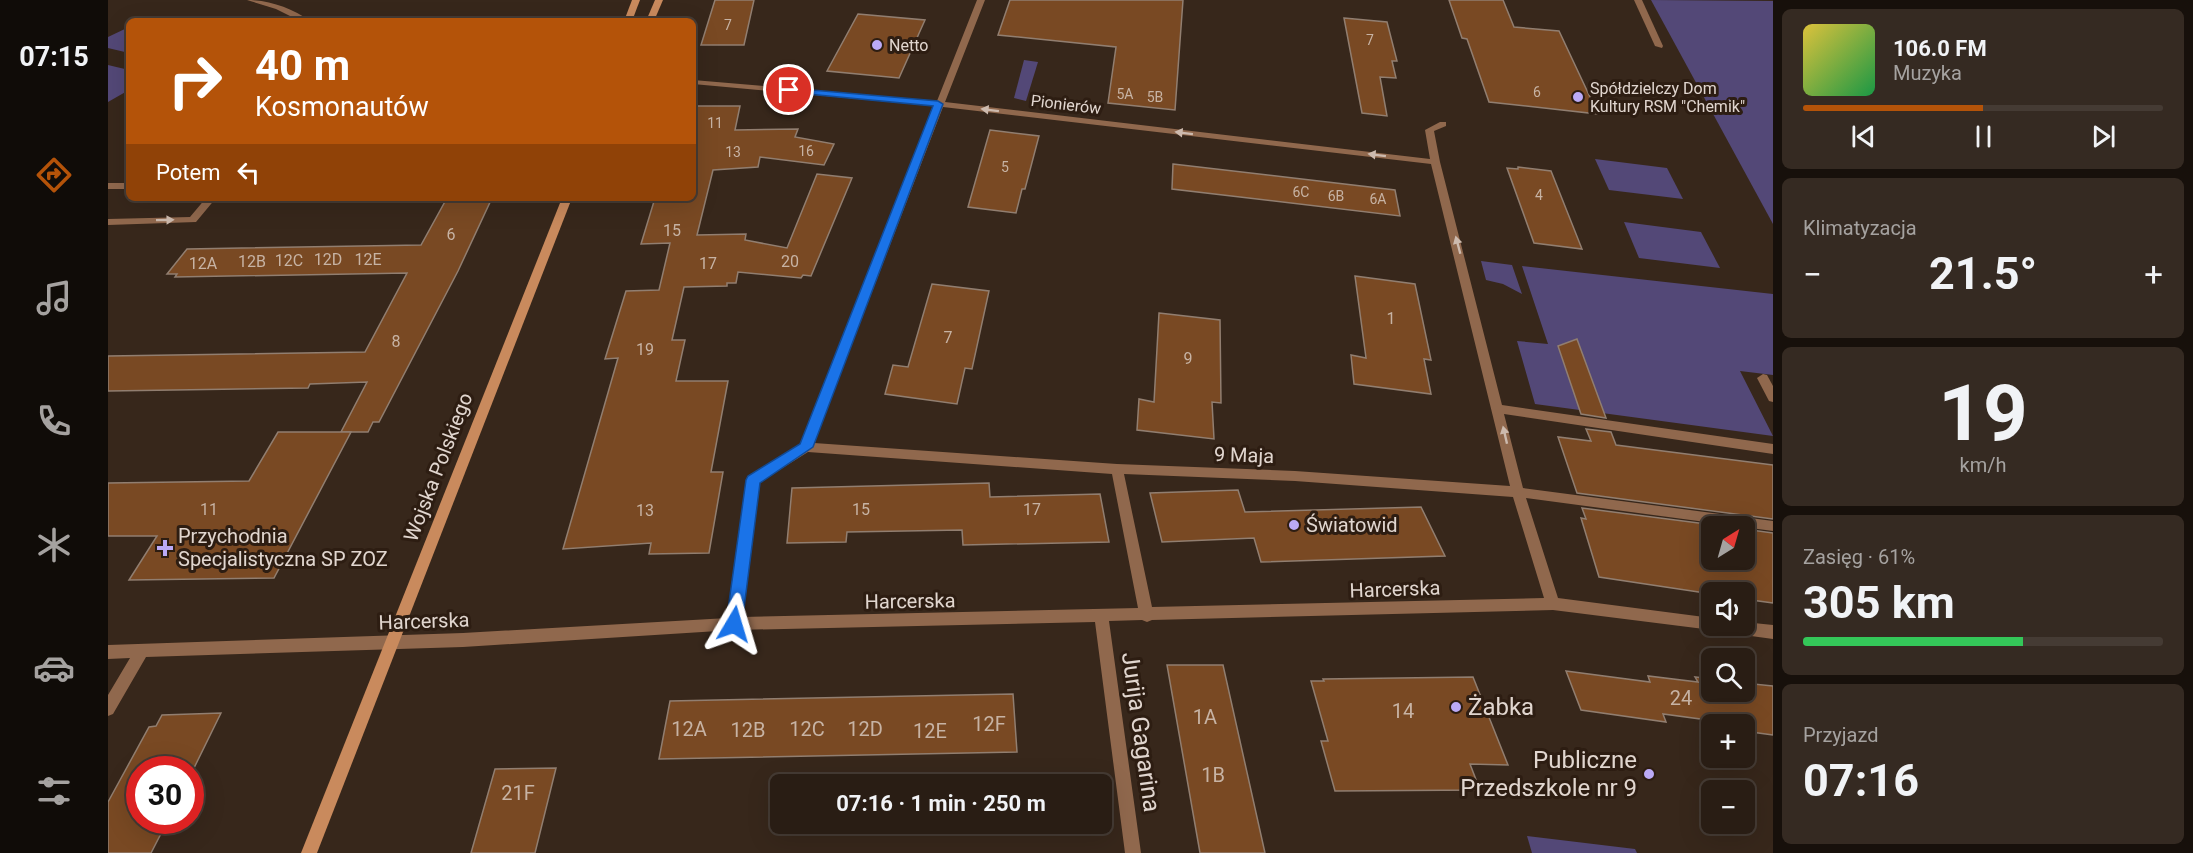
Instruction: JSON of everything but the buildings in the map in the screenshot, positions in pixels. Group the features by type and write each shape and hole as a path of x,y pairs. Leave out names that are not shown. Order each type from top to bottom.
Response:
{"street":[{"path":"251,0 279,7 300,18"},
{"path":"629,18 636,0"},
{"path":"651,18 659,0"},
{"path":"734,624 753,480 806,447 938,104 981,0"},
{"path":"1638,0 1659,46"},
{"name":"Pionierów","path":"696,82 938,104 1435,162"},
{"path":"1443,124 1429,130 1435,162 1499,409 1518,492 1553,604"},
{"path":"108,186 126,186"},
{"path":"108,222 193,220 209,201"},
{"name":"Wojska Polskiego","path":"309,853 566,201"},
{"path":"1763,378 1773,398"},
{"path":"1499,409 1773,448"},
{"name":"9 Maja","path":"806,447 1118,469 1295,476 1518,492 1773,526"},
{"path":"1118,469 1147,616"},
{"name":"Harcerska","path":"108,652 392,642 734,624 1147,616 1553,604 1701,623"},
{"name":"Jurija Gagarina","path":"1101,617 1133,853"},
{"path":"1755,630 1773,632"},
{"path":"108,709 142,651"}],"shaded area":[{"path":"1651,0 1773,1 1773,224"},
{"path":"126,28 126,52 108,48 108,37"},
{"path":"1024,60 1038,62 1026,101 1014,98"},
{"path":"108,65 126,69 126,92 108,102"},
{"path":"1595,159 1667,168 1683,199 1609,190"},
{"path":"1624,222 1701,232 1720,268 1639,258"},
{"path":"1481,261 1512,265 1522,294 1503,284 1486,280"},
{"path":"1522,266 1773,294 1773,375 1740,371 1773,436 1535,404 1517,341 1548,344"},
{"path":"1527,836 1635,849 1637,853 1532,853"}],"place":[{"name":"Netto","path":"877,45"},
{"name":"Spółdzielczy Dom Kultury RSM \"Chemik\"","path":"1578,97"},
{"name":"Światowid","path":"1294,525"},
{"name":"Przychodnia Specjalistyczna SP ZOZ","path":"165,548"},
{"name":"Żabka","path":"1456,707"},
{"name":"Publiczne Przedszkole nr 9","path":"1649,774"}],"route":[{"path":"734,624 753,480 806,447 938,104 789,90"}]}
